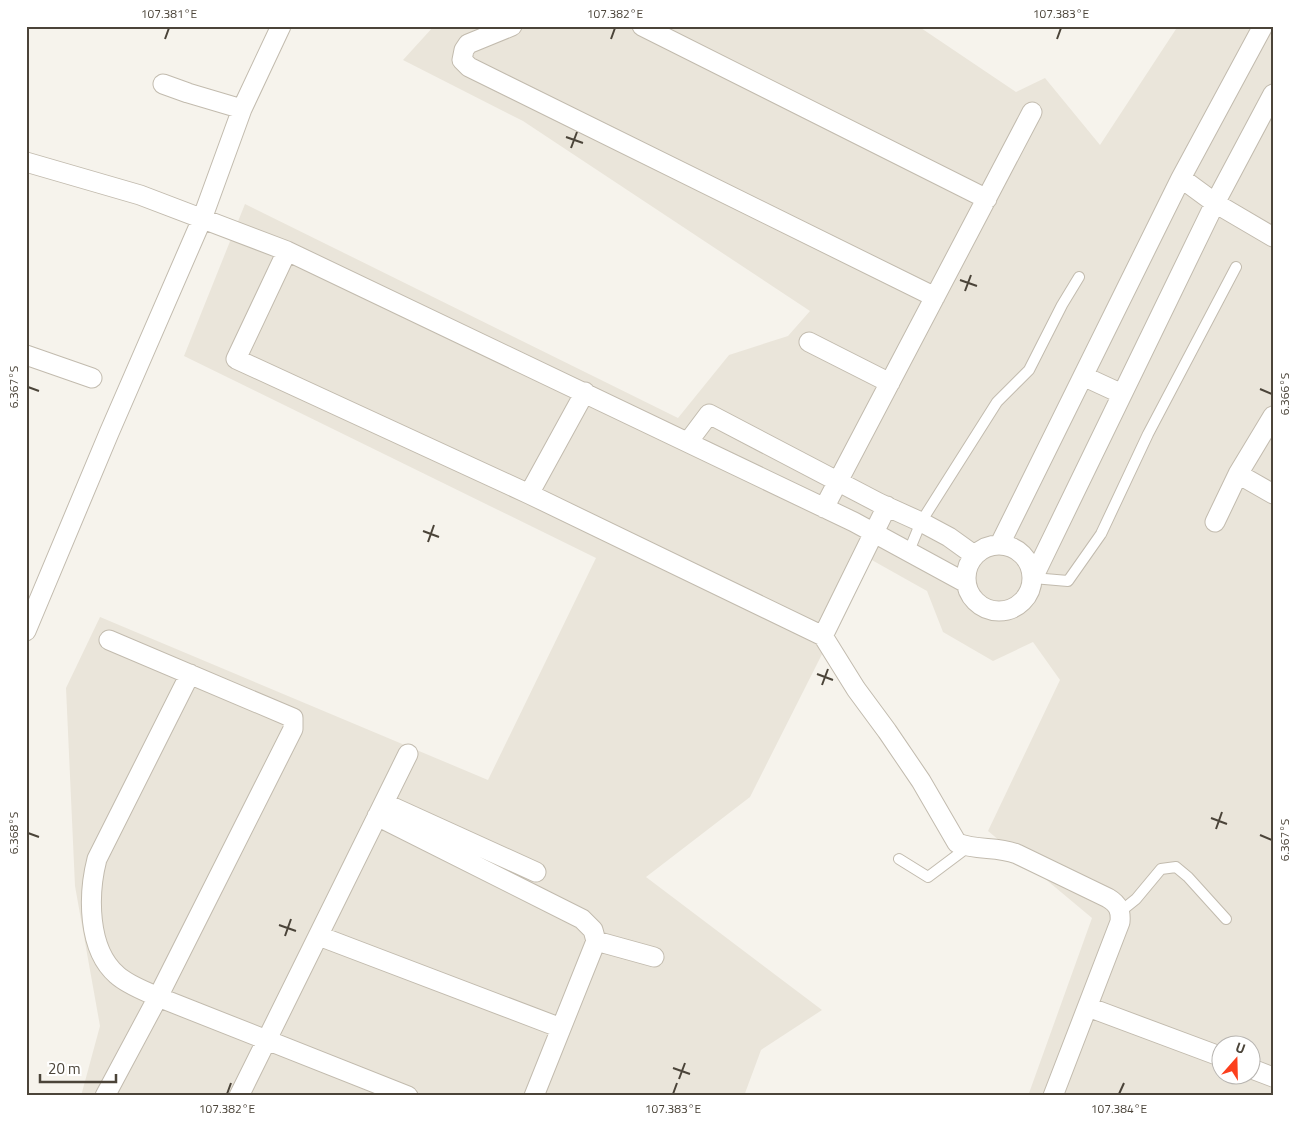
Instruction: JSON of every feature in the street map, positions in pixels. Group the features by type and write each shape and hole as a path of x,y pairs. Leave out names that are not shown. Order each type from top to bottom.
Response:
{"street":[{"path":"26,631 105,442 202,219 242,108 281,26"},
{"path":"512,26 468,44 464,50 462,60 478,72 935,297"},
{"path":"642,26 987,199"},
{"path":"1000,544 1180,178 1262,26"},
{"path":"163,84 195,96 242,108"},
{"path":"1033,578 1029,562 1017,549 1000,544 986,547 974,555 967,568 966,583 971,596 981,606 994,611 1009,610 1021,604 1030,592 1033,578 1214,203 1273,94"},
{"path":"824,508 1032,112"},
{"path":"26,162 140,195 287,251 874,532 966,583"},
{"path":"1180,178 1214,203 1273,237"},
{"path":"287,251 236,359 529,494 823,636 856,689 921,781 957,843 968,847 1005,849 1115,903 1121,911 1120,922 1053,1096"},
{"path":"809,342 890,383"},
{"path":"26,355 92,378"},
{"path":"1083,376 1122,394"},
{"path":"529,494 585,392"},
{"path":"688,442 709,414 921,522 949,537 974,555"},
{"path":"1215,522 1238,474 1273,416"},
{"path":"1238,474 1273,494"},
{"path":"823,636 887,506"},
{"path":"106,1096 293,729 293,718 109,640"},
{"path":"190,674 98,859 92,879 91,914 104,963 118,977 158,997 408,1096"},
{"path":"239,1096 408,754"},
{"path":"380,810 536,872"},
{"path":"380,810 582,919 593,930 596,941 534,1096"},
{"path":"319,936 561,1028"},
{"path":"596,941 654,957"},
{"path":"1088,1007 1212,1053"}],"lane":[{"path":"1033,578 1068,581 1101,534 1148,434 1236,267"},
{"path":"909,552 921,522 997,402 1029,370 1062,305 1079,277"},
{"path":"899,859 928,877 968,847"},
{"path":"1121,911 1136,899 1161,869 1176,867 1188,877 1226,919"}],"shaded area":[{"path":"434,26 918,26 1016,92 1045,78 1100,145 1178,26 1273,26 1273,1096 1028,1096 1092,918 988,831 1060,680 1033,642 993,661 943,632 927,591 870,559 750,797 646,877 822,1010 761,1050 744,1096 81,1096 100,1026 75,886 66,688 100,617 488,780 596,558 184,356 245,204 678,418 729,355 788,336 810,311 523,121 403,60"}]}
